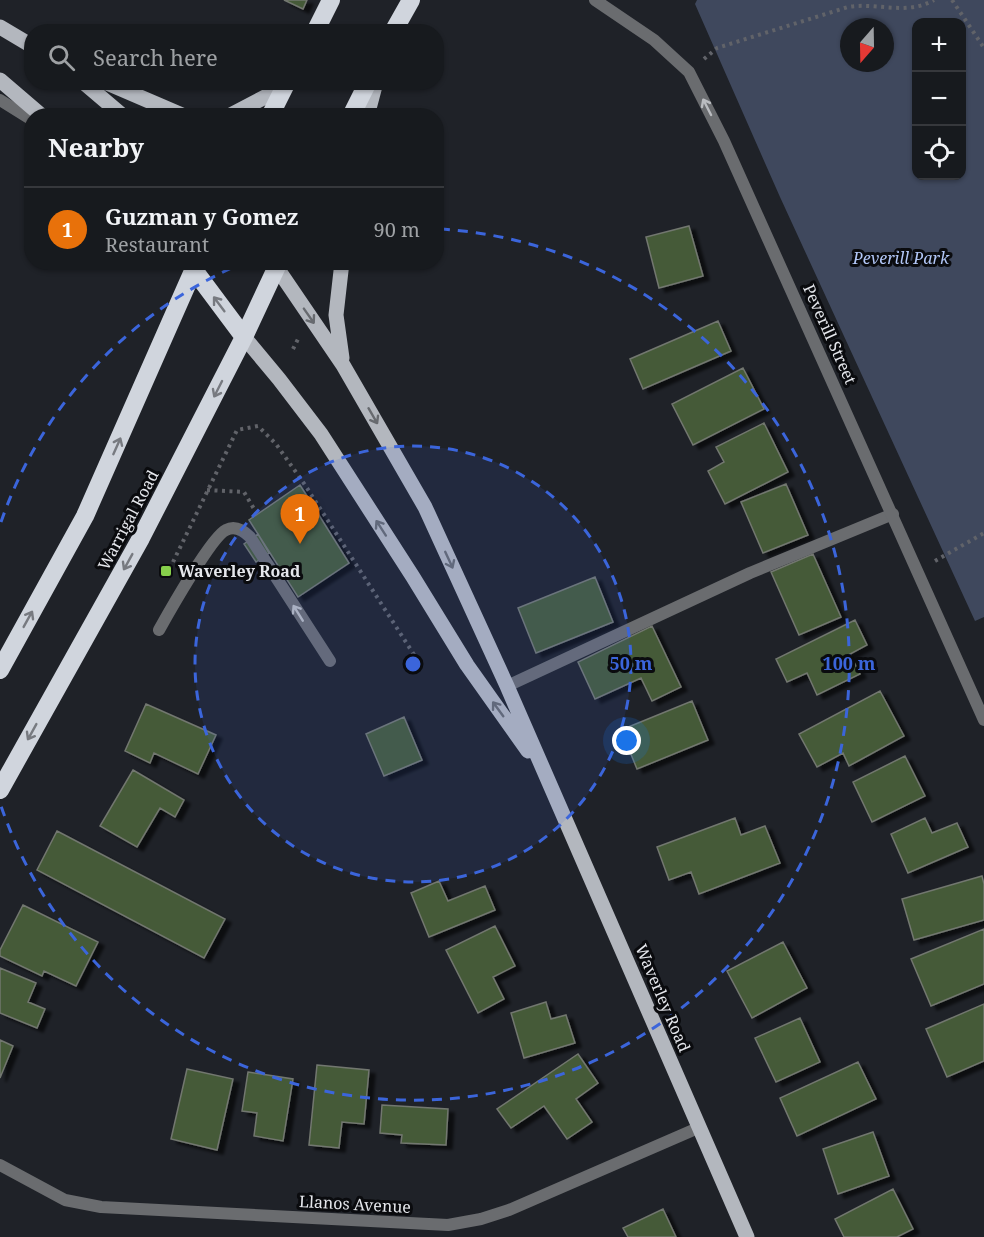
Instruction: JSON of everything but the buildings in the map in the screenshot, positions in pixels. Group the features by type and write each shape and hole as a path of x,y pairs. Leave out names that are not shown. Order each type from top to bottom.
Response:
{"highway":[{"path":"319,24 331,0"},
{"path":"398,24 411,0"},
{"path":"274,108 283,90"},
{"path":"355,108 364,90"},
{"path":"0,670 85,516 190,270"},
{"name":"Waverley Road","path":"196,270 244,337"},
{"name":"Warrigal Road","path":"0,790 141,538 244,337 273,270"}],"main road":[{"path":"0,27 24,41"},
{"path":"0,80 33,108"},
{"path":"92,90 114,108"},
{"path":"124,90 165,108"},
{"path":"244,108 277,90"},
{"path":"369,108 374,90"},
{"name":"Waverley Road","path":"280,270 343,365 425,507 507,686 747,1237"},
{"path":"341,270 336,315 343,365"},
{"name":"Waverley Road","path":"244,337 321,434 467,665 544,773"}],"street":[{"name":"Peverill Street","path":"595,0 654,40 689,72 724,141 984,720"},
{"path":"0,100 24,115"},
{"path":"507,686 750,573 893,514"},
{"path":"159,630 215,539 225,530 233,527 250,537 330,662"},
{"name":"Llanos Avenue","path":"0,1165 65,1200 101,1207 448,1225 481,1219 508,1210 698,1128"}],"path":[{"path":"689,72 717,48 828,12 854,6 889,9 915,8 934,0"},
{"path":"952,0 984,48"},
{"path":"293,349 299,335"},
{"path":"207,490 244,492 257,514"},
{"path":"917,569 984,534"}],"green space":[{"name":"Peverill Park","path":"697,0 984,0 984,617 975,621 780,197 695,4"}],"place":[{"name":"Guzman y Gomez","path":"300,544"},
{"name":"Waverley Road","path":"166,571"}]}
